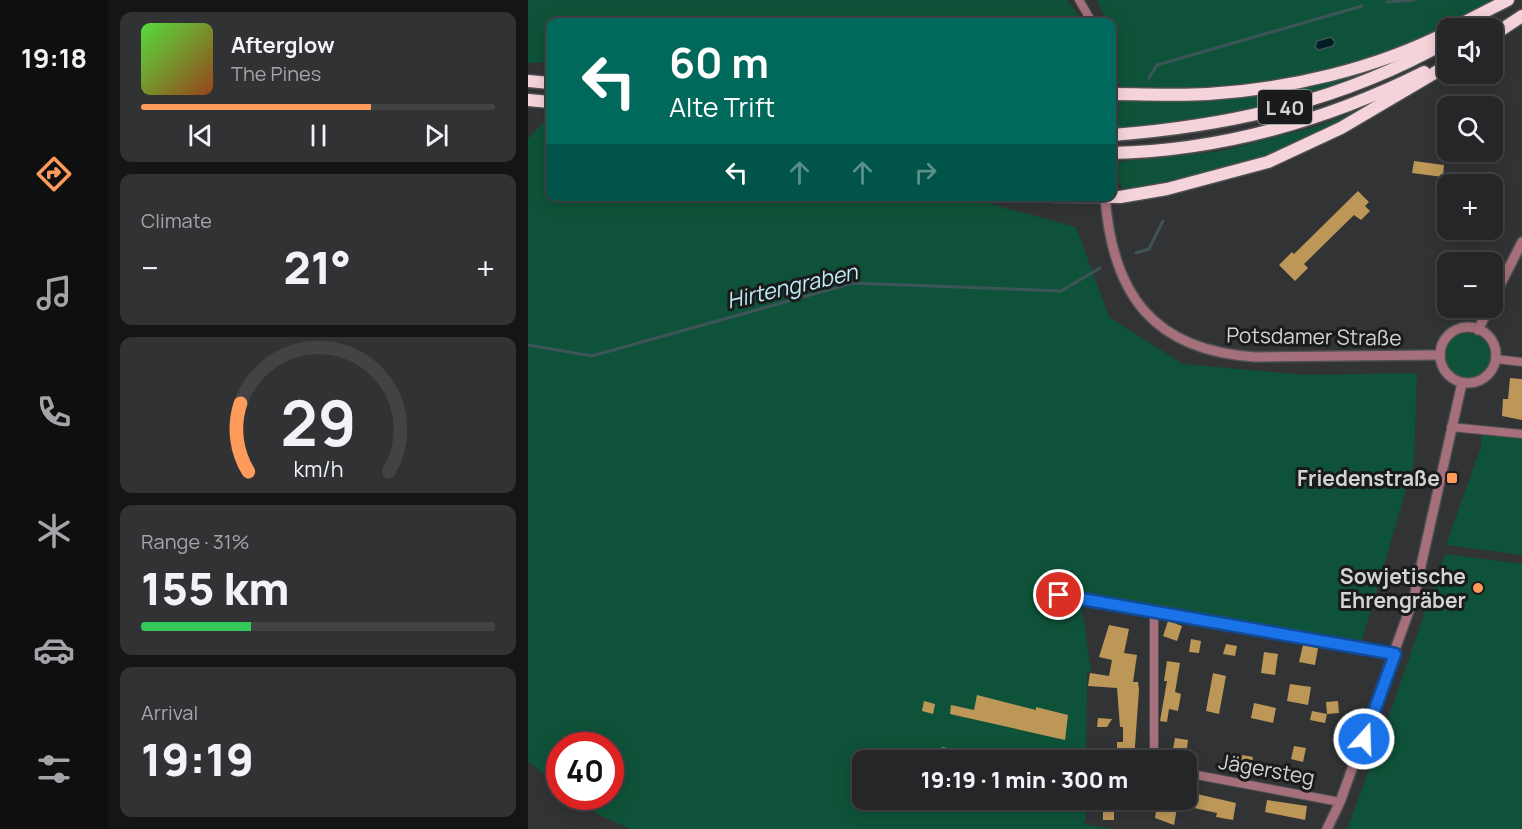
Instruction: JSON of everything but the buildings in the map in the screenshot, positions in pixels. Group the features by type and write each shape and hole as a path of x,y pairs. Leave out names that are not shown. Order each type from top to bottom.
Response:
{"highway":[{"path":"1473,18 1509,0"},
{"path":"1483,18 1509,0"},
{"path":"1503,29 1522,16"},
{"path":"1116,94 1208,94 1277,87 1388,58 1437,37"},
{"name":"L 40","path":"1116,135 1166,131 1238,120 1301,103 1410,63 1437,47"},
{"name":"L 40","path":"1116,153 1180,148 1250,136 1319,116 1398,85 1437,66"},
{"path":"1116,196 1167,189 1268,162 1341,129 1437,72"},
{"path":"528,81 546,83"},
{"path":"528,100 546,102"}],"street":[{"path":"1079,0 1090,18"},
{"name":"Potsdamer Straße","path":"1105,201 1110,238 1118,268 1128,288 1156,323 1186,343 1237,356 1440,355"},
{"path":"1503,279 1522,242"},
{"path":"1478,330 1484,318"},
{"path":"1470,328 1478,330 1492,341 1495,359 1487,375 1471,383 1462,383 1448,376 1441,363 1440,355 1446,338 1452,332 1470,328"},
{"path":"1495,359 1522,362"},
{"path":"1327,829 1340,802 1395,654 1421,571 1462,383"},
{"path":"1451,427 1522,434"},
{"path":"1059,595 1395,654"},
{"path":"1154,611 1154,750"},
{"name":"Jägersteg","path":"1197,775 1340,802"}],"green space":[{"path":"528,0 1067,0 1080,18 546,18 546,62 528,63"},
{"path":"1097,0 1490,0 1463,18 1437,18 1437,31 1397,49 1362,61 1292,78 1222,87 1125,89 1116,82 1116,18 1105,18"},
{"path":"1386,63 1279,103 1195,119 1116,128 1116,114 1120,108 1117,103 1129,99 1199,98"},
{"path":"1373,105 1295,147 1193,180 1123,190 1117,179 1116,162 1222,151 1318,126"},
{"path":"546,119 546,201 981,201 1076,227 1109,317 1183,364 1307,375 1417,373 1414,462 1361,644 1081,600 1091,672 1087,672 1086,750 852,750 852,810 1086,810 1086,819 1083,824 1114,829 631,829 592,810 624,810 624,732 546,732 546,775 528,762 528,139"},
{"path":"1467,333 1483,340 1490,356 1483,372 1467,379 1451,372 1444,356 1451,340"},
{"path":"1482,431 1522,434 1522,555 1446,545 1481,447"},
{"path":"1445,554 1522,564 1522,829 1347,829 1392,708"}],"water":[{"path":"1331,37 1335,42 1333,46 1319,50 1315,47 1317,41"}],"waterway":[{"name":"Hirtengraben","path":"1387,2 1414,0"},
{"name":"Hirtengraben","path":"1149,78 1157,65 1362,6"},
{"name":"Hirtengraben","path":"1136,253 1149,249 1163,221"},
{"name":"Hirtengraben","path":"528,345 592,356 853,283 1061,291 1100,268"}],"place":[{"name":"Friedenstraße","path":"1452,478"},
{"name":"Sowjetische Ehrengräber","path":"1478,588"}],"route":[{"path":"1059,595 1395,654 1364,739"}]}
